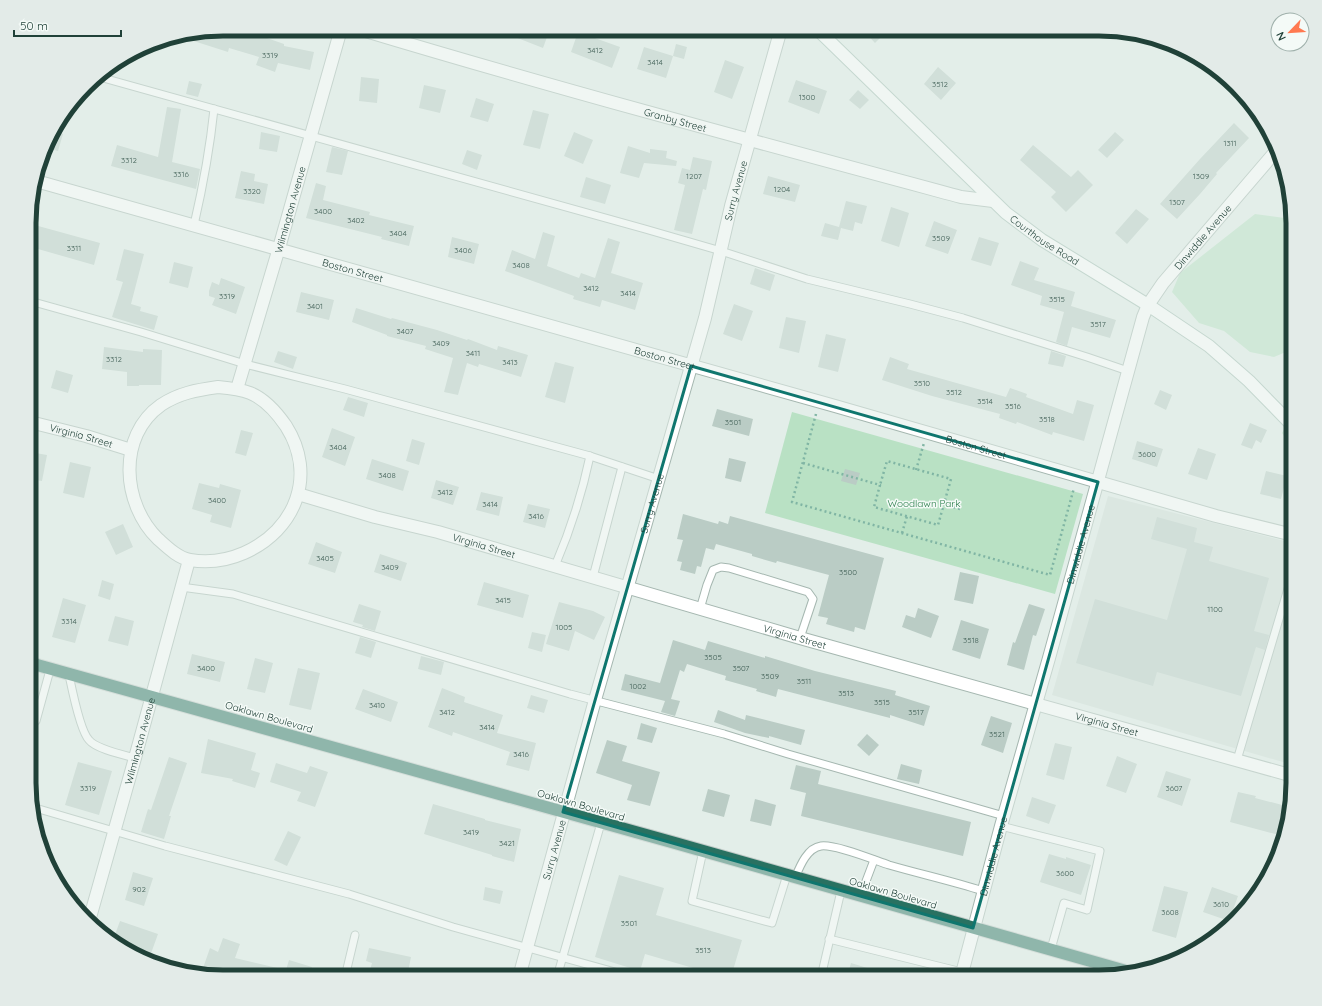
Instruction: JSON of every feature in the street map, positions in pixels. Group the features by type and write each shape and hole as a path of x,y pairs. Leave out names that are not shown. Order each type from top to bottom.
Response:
{"highway":[{"name":"Oaklawn Boulevard","path":"36,666 703,851 860,897 1119,969"}],"street":[{"name":"Wilmington Avenue","path":"237,389 279,248 339,36"},
{"name":"Granby Street","path":"382,36 455,58 961,197 994,201"},
{"name":"Surry Avenue","path":"521,970 563,812 692,366 705,318 731,206 779,36"},
{"name":"Courthouse Road","path":"824,36 994,201 1042,240 1148,305 1209,346 1249,381 1286,419"},
{"name":"Dinwiddie Avenue","path":"963,970 1002,821 1143,317 1148,305 1162,283 1273,154"},
{"name":"Boston Street","path":"41,181 927,432 1216,516 1286,533"},
{"path":"218,387 237,389 252,394 267,404 280,417 292,436 299,456 301,473 298,494 284,523 268,539 252,549 220,560 188,560 167,548 154,535 142,519 130,489 128,472 131,450 139,431 148,417 160,406 177,396 192,391 218,387"},
{"name":"Virginia Street","path":"36,424 86,436 131,450"},
{"name":"Virginia Street","path":"298,494 375,517 438,532 800,638 1286,774"},
{"name":"Wilmington Avenue","path":"91,915 135,758 188,560"}],"lane":[{"path":"105,78 721,251 807,279 963,318 1087,356 1128,371"},
{"path":"194,225 204,186 214,109"},
{"path":"36,303 141,332 245,364 344,389 590,456 659,479"},
{"path":"555,566 564,546 576,510 584,484 590,456"},
{"path":"593,577 622,467"},
{"path":"700,609 713,570 721,567 729,568 808,592 813,599 800,638"},
{"path":"181,587 233,594 595,700 724,734 833,767 958,802 1002,821 1100,850 1087,910 1064,903 1051,949"},
{"path":"1237,760 1286,596"},
{"path":"36,721 50,670"},
{"path":"69,675 81,725 89,740 102,748 135,758"},
{"path":"38,809 187,852 349,894 453,927 608,970"},
{"path":"559,970 601,823"},
{"path":"703,851 692,901 772,923 791,876 812,850 821,846 834,848 983,891"},
{"path":"860,897 874,860"},
{"path":"823,970 841,891"},
{"path":"346,970 354,935"},
{"path":"830,939 944,970"}],"path":[{"path":"820,402 792,502 1050,576 1078,476"},
{"path":"916,470 927,432"},
{"path":"887,461 916,470 951,480 938,525 874,507 887,461"},
{"path":"803,463 880,485"},
{"path":"944,504 960,509"},
{"path":"902,533 907,516"}],"highlighted area":[{"path":"691,366 1098,482 973,928 563,812"}],"shaded area":[{"path":"1108,496 1286,541 1286,763 1052,695"}],"green space":[{"path":"1255,214 1286,218 1286,352 1274,357 1250,352 1224,331 1199,323 1172,292 1180,273"},
{"name":"Woodlawn Park","path":"792,412 1083,494 1055,594 765,513"},
{"path":"1286,426 1286,439 1282,433"}],"building":[{"path":"211,36 261,36 284,44 284,46 314,52 310,70 278,63 275,72 256,65 259,57 229,48 228,52 189,40"},
{"path":"512,36 547,36 543,48"},
{"path":"577,36 589,36 620,47 612,68 571,52"},
{"path":"868,36 882,36 875,43"},
{"path":"676,44 687,47 684,59 673,56"},
{"path":"644,47 673,56 666,78 637,69"},
{"path":"725,60 744,67 732,99 714,92"},
{"path":"938,67 956,83 941,100 924,84"},
{"path":"361,77 379,79 377,103 359,101"},
{"path":"796,80 827,91 819,114 788,102"},
{"path":"189,81 202,84 198,97 186,94"},
{"path":"424,85 446,90 440,113 419,108"},
{"path":"858,90 869,100 860,109 849,100"},
{"path":"476,98 494,104 488,122 470,117"},
{"path":"167,107 181,109 172,162 200,169 196,189 111,166 117,145 158,157"},
{"path":"533,110 549,114 540,149 523,145"},
{"path":"1234,123 1249,138 1216,173 1217,174 1177,219 1160,204"},
{"path":"261,132 280,136 277,152 259,149"},
{"path":"574,132 593,140 583,164 564,156"},
{"path":"1115,132 1124,140 1107,158 1098,150"},
{"path":"59,133 63,134 58,151 51,149"},
{"path":"1033,145 1071,177 1078,170 1093,185 1066,212 1051,197 1056,192 1020,160"},
{"path":"628,146 650,153 650,149 667,151 666,158 677,161 676,166 644,163 639,178 620,173"},
{"path":"332,147 348,151 342,175 326,172"},
{"path":"467,150 482,155 477,170 462,164"},
{"path":"693,157 712,161 706,190 703,189 692,234 674,230 685,185 678,183 682,168 690,170"},
{"path":"241,171 255,174 254,181 268,184 264,204 235,198"},
{"path":"768,176 800,185 795,202 763,194"},
{"path":"586,177 611,185 605,204 580,197"},
{"path":"316,183 326,186 323,200 370,212 369,215 414,226 409,246 381,239 382,237 306,218"},
{"path":"846,201 867,206 862,224 855,222 853,231 841,228 838,240 821,236 825,223 839,227"},
{"path":"891,207 909,213 899,247 881,241"},
{"path":"1136,209 1149,219 1127,244 1115,233"},
{"path":"934,221 957,230 948,254 925,246"},
{"path":"36,225 100,243 94,265 36,248"},
{"path":"543,232 555,236 547,266 579,278 581,273 595,278 608,238 620,242 611,273 643,283 635,310 602,300 600,307 573,299 574,296 505,271 512,250 535,259"},
{"path":"452,237 479,244 474,264 448,257"},
{"path":"979,237 999,243 991,266 971,260"},
{"path":"124,249 144,254 131,304 141,307 140,311 158,316 154,330 112,317 123,282 116,280"},
{"path":"1020,261 1039,268 1034,280 1075,292 1071,306 1116,320 1110,338 1072,327 1067,346 1056,342 1064,312 1040,305 1042,296 1011,285"},
{"path":"174,262 193,267 188,288 169,283"},
{"path":"755,268 775,275 770,291 750,284"},
{"path":"221,278 245,287 236,314 212,305 215,298 209,296 209,291 212,282 219,285"},
{"path":"301,292 334,300 329,320 296,312"},
{"path":"734,304 753,311 742,341 723,334"},
{"path":"356,308 391,319 392,318 437,330 467,340 468,339 497,350 498,346 528,355 521,377 479,364 478,367 467,363 458,395 444,392 453,358 425,349 426,346 387,336 352,322"},
{"path":"786,317 806,321 799,353 779,348"},
{"path":"826,334 846,339 838,372 818,367"},
{"path":"104,347 143,352 143,349 162,350 161,385 127,386 127,372 102,369"},
{"path":"278,351 297,357 293,369 274,362"},
{"path":"1051,351 1066,356 1063,367 1048,364"},
{"path":"890,357 909,364 907,369 1006,397 1010,388 1027,394 1026,397 1073,414 1077,400 1094,405 1084,441 1053,432 1052,435 1017,422 1016,424 999,418 1000,414 932,396 882,380"},
{"path":"555,362 574,367 565,403 545,397"},
{"path":"56,370 73,375 68,393 51,388"},
{"path":"1160,390 1172,395 1166,410 1154,404"},
{"path":"348,397 368,403 364,417 343,410"},
{"path":"717,409 753,419 749,436 712,426"},
{"path":"1250,423 1267,430 1261,443 1256,440 1252,449 1241,445"},
{"path":"332,428 355,437 345,466 322,457"},
{"path":"241,430 253,433 246,456 235,453"},
{"path":"412,439 425,443 419,465 406,461"},
{"path":"1137,441 1163,449 1157,467 1132,459"},
{"path":"1198,448 1216,454 1207,480 1188,474"},
{"path":"36,453 47,455 42,481 36,480"},
{"path":"729,458 746,462 741,482 725,478"},
{"path":"372,459 409,471 403,491 366,479"},
{"path":"70,462 91,467 84,498 63,493"},
{"path":"845,469 860,473 856,485 841,481"},
{"path":"1266,471 1286,476 1281,499 1260,494"},
{"path":"436,480 459,487 453,505 431,498"},
{"path":"199,483 219,488 220,484 241,490 231,528 210,522 212,515 192,509"},
{"path":"481,492 503,497 499,516 476,510"},
{"path":"528,504 550,509 545,528 523,522"},
{"path":"683,514 718,524 719,521 728,524 730,516 884,558 865,630 855,627 854,632 826,624 828,618 818,616 829,575 777,561 776,563 752,556 752,554 716,544 714,550 706,548 701,567 697,566 695,574 680,570 682,562 677,561 683,540 677,539"},
{"path":"1157,517 1197,528 1194,542 1213,547 1209,561 1269,578 1254,631 1269,635 1265,650 1256,647 1241,696 1157,672 1153,686 1076,663 1095,599 1167,620 1187,549 1151,539"},
{"path":"123,524 133,547 116,555 105,532"},
{"path":"316,542 342,552 335,573 308,564"},
{"path":"380,554 407,563 401,581 374,572"},
{"path":"960,572 979,576 973,604 954,600"},
{"path":"102,580 114,584 110,600 98,596"},
{"path":"484,582 529,595 523,618 477,605"},
{"path":"63,598 86,605 75,643 52,637"},
{"path":"559,602 593,611 605,617 594,640 575,631 569,651 546,644"},
{"path":"359,604 381,611 375,631 362,627 363,625 353,622"},
{"path":"1029,604 1045,609 1036,636 1033,635 1024,670 1007,665 1013,642 1015,643"},
{"path":"918,608 939,616 931,638 902,627 906,615 915,618"},
{"path":"115,616 134,621 128,646 108,641"},
{"path":"961,620 989,629 980,659 952,650"},
{"path":"532,632 546,635 542,652 528,648"},
{"path":"360,637 376,642 371,658 355,653"},
{"path":"673,640 705,650 708,641 765,658 765,656 815,671 896,691 895,695 930,706 924,726 890,715 890,718 778,689 776,697 756,691 757,689 725,680 726,676 687,664 684,672 680,670 671,699 680,701 675,716 661,712 665,701 621,690 625,674 660,683"},
{"path":"192,654 225,662 220,682 187,674"},
{"path":"421,656 444,662 441,675 418,669"},
{"path":"255,658 273,663 265,693 247,689"},
{"path":"298,668 320,673 311,710 289,705"},
{"path":"442,688 465,697 464,702 503,715 497,733 536,743 529,771 506,765 510,752 453,732 452,736 428,727"},
{"path":"363,689 398,702 391,722 355,709"},
{"path":"531,695 548,700 544,713 527,708"},
{"path":"718,710 745,720 746,715 805,730 801,745 769,736 769,738 745,733 714,722"},
{"path":"991,716 1012,723 1003,753 981,745"},
{"path":"641,723 657,728 652,743 637,739"},
{"path":"867,734 879,745 869,756 857,745"},
{"path":"208,739 256,753 251,770 260,773 255,788 232,781 233,779 201,773"},
{"path":"607,740 627,746 622,761 660,772 650,806 627,800 632,785 596,773"},
{"path":"1055,743 1072,747 1064,780 1046,775"},
{"path":"1117,756 1137,764 1126,793 1106,786"},
{"path":"169,757 187,763 169,816 171,816 164,839 141,832 148,809 151,810"},
{"path":"78,762 112,771 99,815 65,805"},
{"path":"276,763 307,773 310,766 328,772 315,807 297,801 301,792 270,782"},
{"path":"901,764 922,770 919,784 897,779"},
{"path":"796,765 821,771 818,784 971,822 963,856 801,816 806,793 790,789"},
{"path":"1166,771 1191,779 1182,806 1157,797"},
{"path":"708,789 730,795 724,817 702,811"},
{"path":"1238,792 1256,796 1255,798 1284,806 1279,835 1230,822"},
{"path":"1032,797 1056,805 1049,824 1026,816"},
{"path":"755,799 776,805 771,826 750,821"},
{"path":"433,804 521,829 514,862 424,834"},
{"path":"288,831 301,837 287,866 274,860"},
{"path":"1049,854 1066,859 1066,857 1091,865 1081,895 1040,882"},
{"path":"133,872 153,878 144,906 125,900"},
{"path":"619,875 664,888 656,915 742,940 733,970 700,970 645,954 640,970 637,970 595,957"},
{"path":"1164,886 1188,892 1176,938 1152,931"},
{"path":"485,887 503,891 500,904 483,900"},
{"path":"1212,887 1238,896 1231,915 1226,920 1203,912"},
{"path":"120,921 158,934 150,956 115,936"},
{"path":"223,938 240,944 235,958 286,970 203,969 210,948 218,952"},
{"path":"369,948 411,957 408,970 370,970 372,963 366,961"},
{"path":"289,960 312,967 311,970 286,970"},
{"path":"851,963 874,970 849,970"}]}
